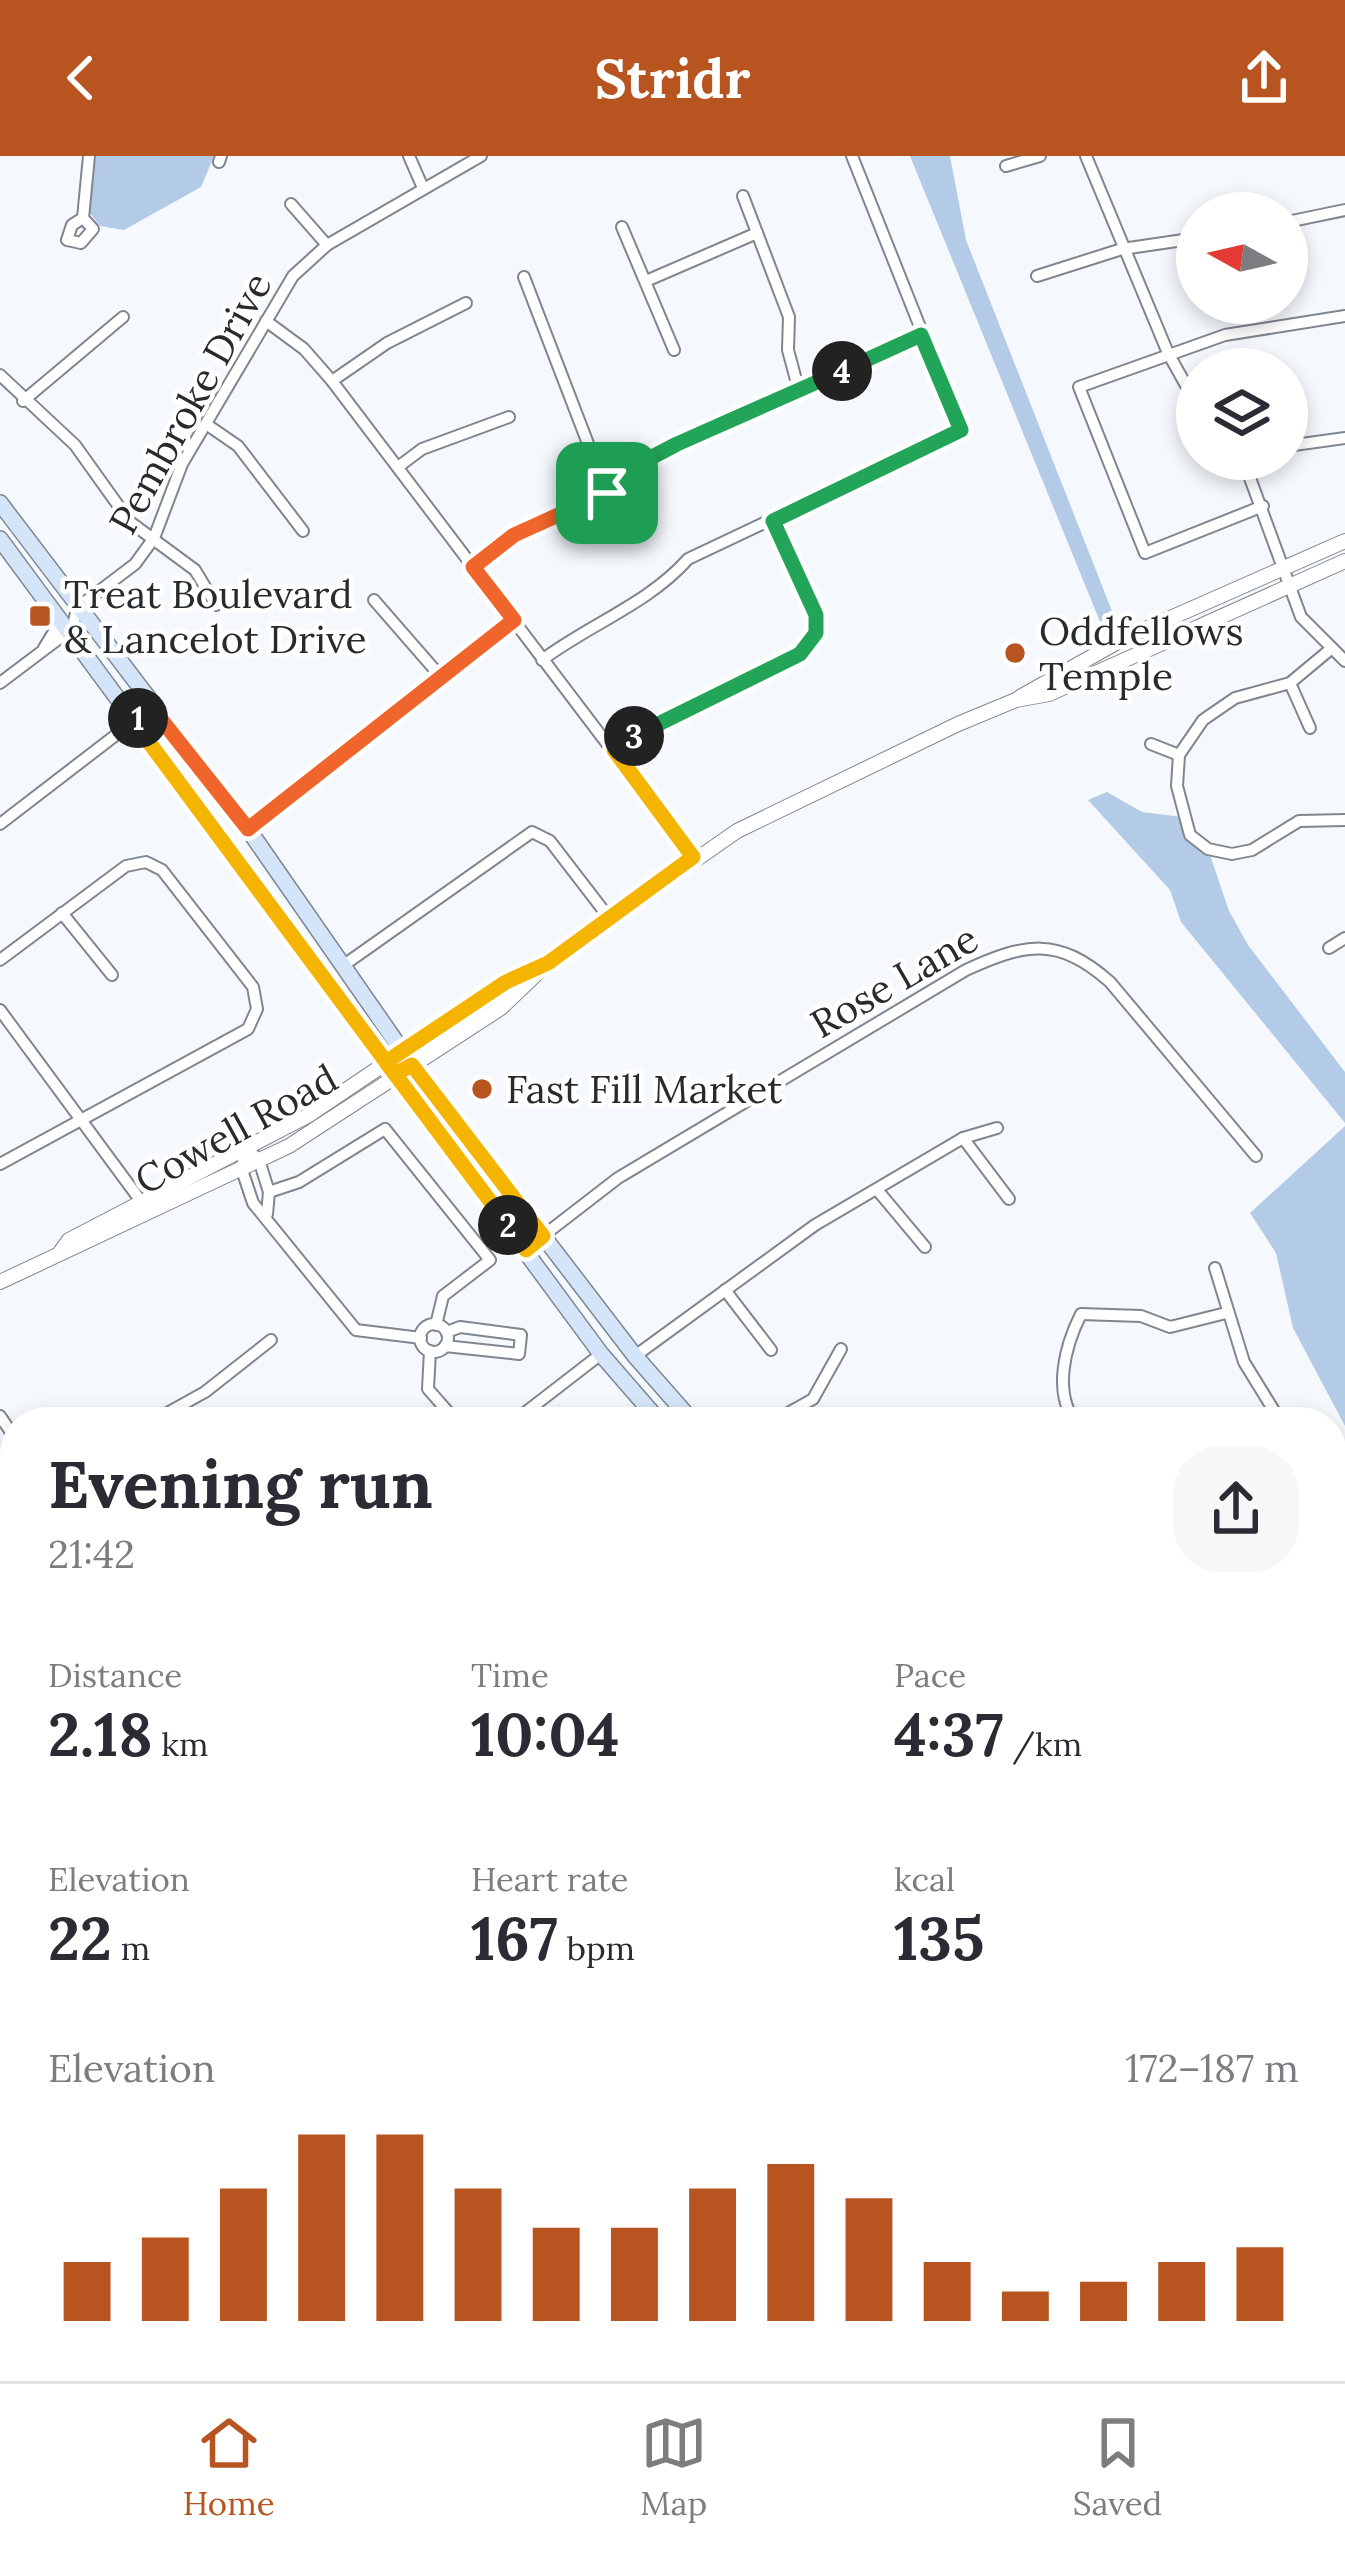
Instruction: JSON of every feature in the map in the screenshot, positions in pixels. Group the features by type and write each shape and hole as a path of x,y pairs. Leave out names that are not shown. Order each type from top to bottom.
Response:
{"main road":[{"path":"0,502 248,829 407,1058 634,1356 680,1407"},
{"path":"0,540 601,1354 646,1407"}],"street":[{"path":"83,218 89,156"},
{"path":"409,156 423,188"},
{"name":"Pembroke Drive","path":"77,608 135,564 154,538 182,464 293,276 327,245 481,156"},
{"path":"542,660 584,628 662,588 688,559 961,430 852,156"},
{"path":"1006,166 1040,156"},
{"path":"1086,156 1121,249 1176,367"},
{"path":"743,196 789,317 788,350 799,391"},
{"path":"292,204 327,245"},
{"path":"1308,218 1345,210"},
{"path":"622,227 674,350"},
{"path":"646,281 757,232"},
{"path":"1037,276 1121,249 1176,241"},
{"path":"524,277 607,493"},
{"path":"332,381 387,343 466,302"},
{"path":"1263,506 1144,554 1079,387 1226,335 1345,316"},
{"path":"23,401 123,317"},
{"path":"266,321 304,349 332,381 693,857"},
{"path":"473,567 514,535 607,493 637,465 921,335"},
{"path":"0,375 75,445 130,522 195,570 216,605"},
{"path":"398,467 422,448 509,417"},
{"path":"206,424 238,446 303,531"},
{"path":"1308,443 1345,438"},
{"path":"1252,480 1301,616 1345,661"},
{"path":"614,750 656,722 800,654 816,633 816,615 773,521"},
{"path":"0,540 11,544 55,604 77,608 73,626 86,655"},
{"name":"Cowell Road","path":"1287,580 1345,541"},
{"name":"Cowell Road","path":"62,1251 69,1240 142,1201 254,1155 407,1058 506,982 548,963 693,857 785,806 1016,700 1049,694 1287,580 1345,561"},
{"path":"374,599 441,677"},
{"path":"248,829 514,620"},
{"path":"0,683 65,625"},
{"path":"1332,648 1290,683 1216,709 1179,755 1180,810 1190,835 1208,849 1232,854 1252,850 1299,821 1345,820"},
{"path":"1290,683 1310,728"},
{"path":"0,824 152,708"},
{"path":"1151,744 1179,755"},
{"path":"344,965 532,832 550,841 610,919"},
{"path":"0,960 126,866 146,862 162,871 254,987 257,1009 248,1029 0,1164"},
{"path":"62,913 112,976"},
{"path":"1329,948 1345,938"},
{"name":"Rose Lane","path":"526,1250 618,1178 966,970 1013,948 1036,946 1084,959 1256,1156"},
{"path":"0,1010 151,1216"},
{"path":"634,1356 815,1225 879,1192 963,1138 997,1128"},
{"path":"269,1192 299,1182 385,1129 490,1260 443,1296 443,1334"},
{"path":"963,1138 1010,1198"},
{"path":"254,1155 269,1192 267,1214"},
{"name":"Cowell Road","path":"0,1282 151,1216 241,1167 254,1155"},
{"path":"241,1167 253,1203 267,1214 356,1330 421,1338"},
{"path":"879,1192 926,1247"},
{"path":"1215,1268 1244,1362 1272,1407"},
{"path":"725,1289 771,1349"},
{"path":"1070,1407 1062,1389 1072,1331 1081,1314 1141,1316 1170,1327 1226,1313"},
{"path":"421,1338 427,1327 443,1334 519,1354 521,1335 460,1328 443,1334 430,1352 428,1389 444,1407"},
{"path":"421,1338 430,1352"},
{"path":"178,1407 205,1392 271,1340"},
{"path":"799,1407 813,1399 831,1376 841,1349"},
{"path":"532,1407 601,1354"}],"shaded area":[{"path":"95,156 214,156 201,187 124,230 100,226 89,212"},
{"path":"910,156 950,156 966,240 1123,639 1110,646"},
{"path":"1107,792 1142,812 1183,817 1208,849 1229,911 1248,945 1345,1072 1345,1123 1181,922 1170,890 1088,800"},
{"path":"1345,1126 1345,1407 1335,1407 1293,1328 1276,1253 1250,1213"}],"place":[{"name":"Treat Boulevard & Lancelot Drive","path":"40,616"},
{"name":"Oddfellows Temple","path":"1015,653"},
{"name":"Fast Fill Market","path":"482,1089"}],"route":[{"path":"607,493 514,535 473,567 514,620 248,829 152,708 134,722 205,819 349,1012 386,1062 395,1074 412,1065 543,1236 526,1250 386,1062 506,982 548,963 693,857 614,750 656,722 800,654 816,633 816,615 773,521 961,430 921,335 677,444 637,465 607,493"}]}
